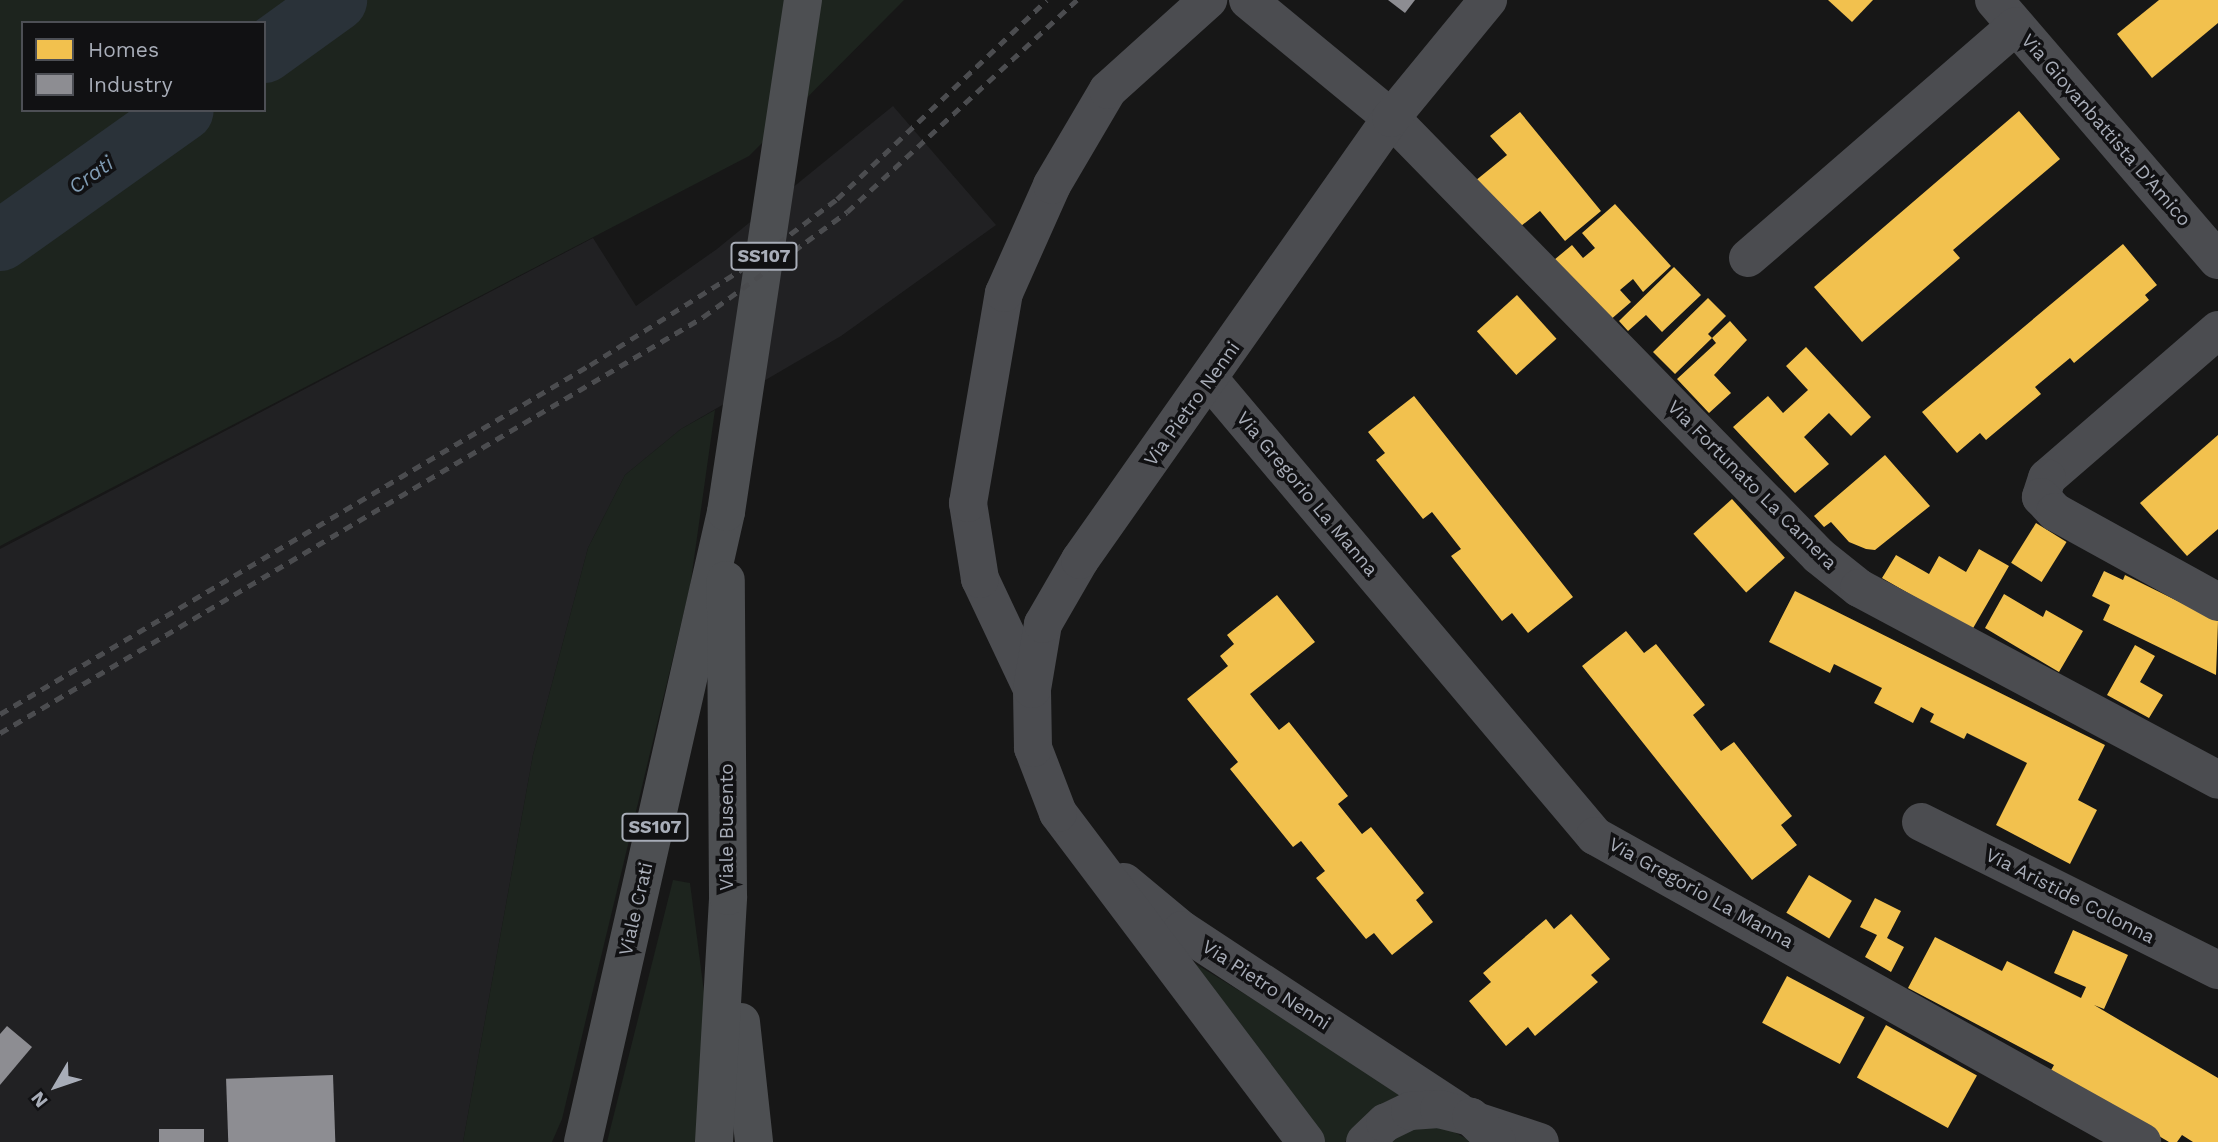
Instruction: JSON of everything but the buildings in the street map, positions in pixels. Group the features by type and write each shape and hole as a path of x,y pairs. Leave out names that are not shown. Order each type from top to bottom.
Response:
{"main road":[{"name":"SS107","path":"726,512 803,0"},
{"name":"Viale Busento","path":"714,1142 728,895 726,512"},
{"name":"Viale Crati","path":"583,1142 726,512"},
{"path":"728,895 754,1142"}],"street":[{"path":"1031,689 980,579 968,503 1004,293 1052,185 1108,90 1208,0"},
{"name":"Via Fortunato La Camera","path":"1248,0 1391,118 1819,556 1849,580 2218,780"},
{"name":"Via Pietro Nenni","path":"1306,1142 1058,813 1033,748 1031,689 1043,624 1080,560 1210,380 1391,118 1489,0"},
{"path":"1748,258 2005,13"},
{"name":"Via Giovanbattista D'Amico","path":"2005,13 2218,260"},
{"path":"2218,330 2047,478 2041,497 2055,512 2218,602"},
{"name":"Via Gregorio La Manna","path":"1210,380 1595,835 2142,1142"},
{"name":"Via Aristide Colonna","path":"1921,822 2218,970"},
{"name":"Via Pietro Nenni","path":"1082,847 1182,930 1478,1125"},
{"path":"1365,1142 1385,1123 1410,1111 1478,1125 1540,1142"}],"shaded area":[{"path":"0,0 904,0 749,156 0,546"},
{"path":"893,106 996,225 841,336 681,429 625,475 588,548 533,755 463,1142 0,1142 0,549 593,238 636,306 717,249"},
{"path":"715,410 690,587 562,1119 552,1142 463,1142 533,755 588,548 625,475 681,429"},
{"path":"673,880 690,883 706,1008 697,1142 607,1142"},
{"path":"1168,947 1405,1092 1371,1110 1345,1142 1314,1142"},
{"path":"1426,1126 1449,1129 1472,1142 1387,1142 1403,1131"}],"waterway":[{"name":"Crati","path":"266,51 336,0"},
{"name":"Crati","path":"0,240 180,112"}],"railway":[{"path":"0,714 590,365 752,263 837,199 1047,0"},
{"path":"0,733 703,317 847,212 1077,0"}]}
